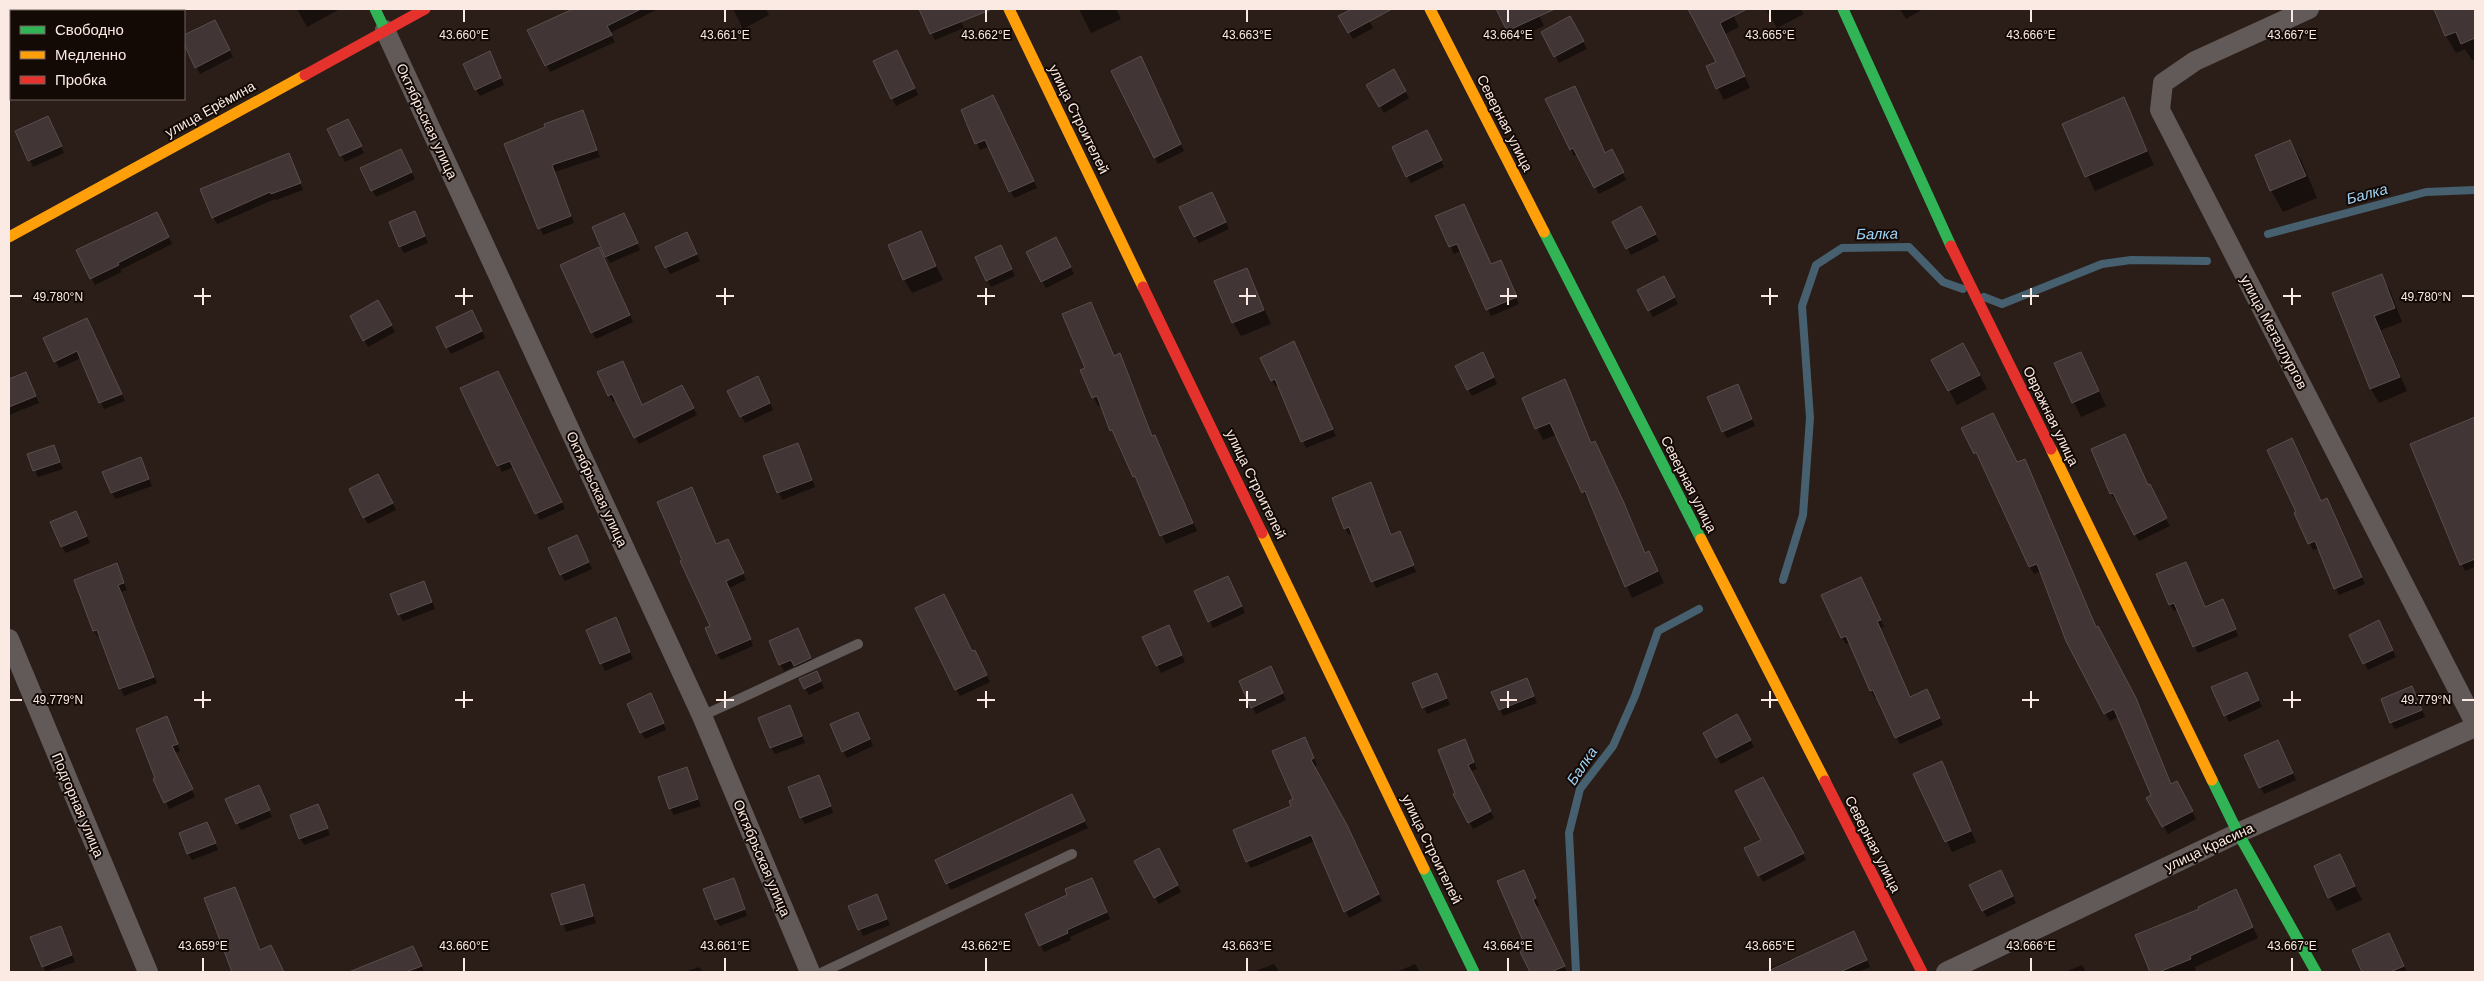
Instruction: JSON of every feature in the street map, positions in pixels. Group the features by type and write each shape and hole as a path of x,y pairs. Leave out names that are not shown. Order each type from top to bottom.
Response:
{"street":[{"name":"Октябрьская улица","path":"375,9 702,716 810,972"},
{"name":"улица Ерёмина","path":"9,237 426,9"},
{"name":"улица Строителей","path":"1009,9 1474,972"},
{"name":"Северная улица","path":"1430,9 1922,972"},
{"name":"Овражная улица","path":"1843,9 1948,238 2238,833 2316,972"},
{"name":"улица Металлургов","path":"2309,9 2195,61 2163,83 2160,110 2475,725"},
{"name":"Подгорная улица","path":"9,639 148,972"},
{"name":"улица Красина","path":"1946,972 2238,833 2475,725"}],"lane":[{"path":"702,716 858,644"},
{"path":"823,972 1072,854"}],"building":[{"path":"573,9 641,9 607,26 612,35 545,66 527,30"},
{"path":"919,9 989,9 990,10 930,34"},
{"path":"1352,9 1392,9 1348,33 1338,16"},
{"path":"1496,9 1555,9 1507,31"},
{"path":"1688,9 1747,9 1720,23 1745,76 1716,89 1706,66 1716,62"},
{"path":"2434,9 2475,9 2475,38 2461,44 2456,32 2445,36"},
{"path":"1570,16 1584,41 1554,57 1541,32"},
{"path":"215,20 230,50 195,68 185,46 185,35"},
{"path":"897,50 915,88 891,99 873,61"},
{"path":"490,51 501,78 475,90 463,64"},
{"path":"1141,56 1181,144 1154,158 1111,71"},
{"path":"1394,69 1406,91 1379,107 1366,85"},
{"path":"1575,86 1605,153 1612,149 1624,172 1594,188 1573,148 1570,150 1545,99"},
{"path":"993,95 1034,181 1009,192 985,140 975,144 961,110"},
{"path":"2124,97 2147,151 2085,177 2062,124"},
{"path":"583,110 597,150 552,165 571,216 538,229 504,144 545,127 544,124"},
{"path":"48,116 62,146 28,161 15,131"},
{"path":"348,119 362,146 340,156 327,129"},
{"path":"1427,130 1442,160 1406,177 1392,147"},
{"path":"2290,140 2306,176 2270,191 2255,155"},
{"path":"401,149 412,172 371,191 360,168"},
{"path":"289,153 301,183 271,194 270,192 212,218 200,189"},
{"path":"1212,192 1226,222 1194,237 1179,207"},
{"path":"1464,204 1491,264 1501,260 1517,297 1486,310 1457,244 1449,247 1435,216"},
{"path":"1641,206 1656,234 1626,249 1612,222"},
{"path":"415,211 425,236 399,247 389,222"},
{"path":"157,212 169,237 90,279 76,250"},
{"path":"624,213 638,243 605,257 592,227"},
{"path":"921,231 936,266 903,280 888,245"},
{"path":"687,232 697,254 665,268 655,247"},
{"path":"1056,237 1071,267 1041,282 1026,252"},
{"path":"1001,245 1012,269 986,281 975,257"},
{"path":"599,247 630,315 591,333 560,265"},
{"path":"1247,268 1264,310 1232,323 1214,281"},
{"path":"2382,274 2395,308 2374,316 2400,377 2370,389 2332,293"},
{"path":"1664,276 1675,297 1648,311 1637,290"},
{"path":"378,300 392,325 363,341 350,316"},
{"path":"1091,302 1114,356 1120,353 1152,436 1155,435 1193,523 1160,536 1135,476 1133,477 1112,430 1110,431 1097,396 1092,398 1080,370 1085,368 1062,314"},
{"path":"472,310 482,331 446,348 436,327"},
{"path":"87,318 122,394 99,403 77,351 54,362 43,338"},
{"path":"1294,341 1333,429 1301,442 1275,379 1271,381 1260,358"},
{"path":"1963,343 1980,375 1948,391 1931,360"},
{"path":"1483,352 1494,377 1467,390 1455,366"},
{"path":"2081,352 2099,391 2072,403 2054,363"},
{"path":"623,361 642,405 682,385 694,408 634,438 612,394 608,396 597,372"},
{"path":"498,371 562,502 535,514 510,461 497,466 460,388"},
{"path":"26,372 36,396 9,407 9,379"},
{"path":"758,376 770,403 740,417 727,391"},
{"path":"1565,379 1591,443 1595,441 1645,553 1649,551 1658,571 1625,587 1585,491 1582,493 1550,423 1535,429 1522,398"},
{"path":"1738,384 1752,419 1722,432 1707,397"},
{"path":"1993,413 2017,462 2025,459 2096,627 2098,626 2136,698 2171,784 2177,781 2193,811 2162,827 2146,798 2151,795 2114,709 2104,714 2066,641 2037,564 2029,567 1976,452 1974,454 1961,428"},
{"path":"2475,417 2475,559 2460,565 2410,444"},
{"path":"2125,434 2148,485 2150,484 2167,518 2134,535 2113,493 2110,494 2091,449"},
{"path":"2292,438 2321,501 2327,498 2362,577 2334,589 2315,541 2308,544 2294,513 2296,512 2267,450"},
{"path":"798,443 812,480 777,493 763,456"},
{"path":"54,445 60,462 33,471 27,454"},
{"path":"141,457 149,479 111,493 102,472"},
{"path":"378,474 393,503 363,518 349,489"},
{"path":"1371,482 1391,535 1400,531 1414,565 1371,582 1349,527 1344,529 1332,498"},
{"path":"692,487 716,544 728,539 744,573 726,581 751,639 716,654 705,628 710,626 680,561 682,560 657,502"},
{"path":"76,511 87,536 61,547 50,522"},
{"path":"577,535 589,562 560,575 548,548"},
{"path":"2186,562 2205,607 2223,599 2236,629 2193,647 2174,603 2169,605 2156,574"},
{"path":"117,563 124,583 118,585 154,677 119,689 97,630 93,631 74,580"},
{"path":"1228,576 1242,606 1208,622 1194,591"},
{"path":"1861,577 1881,620 1877,621 1910,697 1927,689 1940,718 1895,738 1873,690 1870,691 1846,636 1841,638 1821,595"},
{"path":"424,581 432,602 398,615 390,594"},
{"path":"944,594 972,651 975,650 987,675 955,690 915,608"},
{"path":"616,617 630,652 600,664 586,630"},
{"path":"2379,620 2393,650 2363,664 2349,635"},
{"path":"1169,625 1182,655 1156,666 1142,637"},
{"path":"798,628 811,658 794,666 791,660 779,665 769,641"},
{"path":"1271,666 1283,693 1251,708 1239,681"},
{"path":"817,671 821,681 804,689 799,679"},
{"path":"2247,672 2259,700 2224,716 2211,687"},
{"path":"1437,673 1447,698 1422,708 1412,683"},
{"path":"1527,678 1534,696 1499,710 1491,692"},
{"path":"2412,686 2422,710 2390,723 2381,699"},
{"path":"651,693 664,723 640,733 627,704"},
{"path":"790,705 802,736 770,748 758,718"},
{"path":"858,712 870,739 842,752 830,724"},
{"path":"1737,714 1751,740 1716,758 1703,733"},
{"path":"167,716 178,744 172,746 193,789 164,803 153,779 155,778 136,729"},
{"path":"1305,737 1314,758 1311,760 1347,825 1379,894 1344,912 1311,835 1246,862 1233,830 1291,806 1289,801 1293,799 1272,751"},
{"path":"1465,739 1474,762 1468,765 1491,811 1468,823 1453,794 1455,793 1438,750"},
{"path":"2278,740 2293,773 2259,788 2244,755"},
{"path":"1942,761 1971,831 1945,842 1913,774"},
{"path":"687,767 698,799 669,809 658,777"},
{"path":"819,775 831,806 800,818 788,787"},
{"path":"1763,777 1804,853 1758,876 1744,848 1761,840 1735,791"},
{"path":"259,785 270,810 236,824 225,799"},
{"path":"1072,794 1085,821 946,884 935,860"},
{"path":"318,804 328,828 299,839 290,815"},
{"path":"207,822 216,843 187,854 179,833"},
{"path":"1159,848 1178,885 1154,898 1134,861"},
{"path":"2340,854 2355,886 2328,898 2314,866"},
{"path":"1524,870 1536,898 1533,900 1565,966 1551,972 1530,972 1516,944 1523,941 1497,881"},
{"path":"2001,870 2013,896 1982,911 1969,885"},
{"path":"734,878 745,909 715,920 703,889"},
{"path":"1092,878 1107,912 1067,930 1068,933 1039,946 1025,914 1067,895 1065,889"},
{"path":"584,884 593,916 561,925 551,894"},
{"path":"235,887 260,950 271,945 284,972 232,972 204,898"},
{"path":"2236,889 2253,927 2190,956 2191,959 2159,972 2150,972 2135,935 2199,909 2198,907"},
{"path":"877,894 887,919 858,930 848,906"},
{"path":"61,926 72,955 42,967 30,937"},
{"path":"1854,931 1867,960 1840,972 1766,972"},
{"path":"2389,933 2404,966 2390,972 2362,972 2352,950"},
{"path":"413,946 422,966 406,972 349,972"}],"waterway":[{"name":"Балка","path":"2268,234 2426,192 2475,190"},
{"name":"Балка","path":"1783,580 1803,515 1810,418 1802,306 1816,265 1842,248 1909,247 1943,282 1963,289"},
{"name":"Балка","path":"1984,297 2002,304 2102,264 2131,260 2207,261"},
{"name":"Балка","path":"1576,972 1569,833 1580,789 1613,746 1635,696 1658,631 1699,609"}],"traffic: fast":[{"path":"375,9 385,30"},
{"path":"1843,9 1951,246"},
{"path":"1544,232 1701,539"},
{"path":"2212,780 2238,833 2316,972"},
{"path":"1424,869 1474,972"}],"traffic: slow":[{"path":"1009,9 1143,287"},
{"path":"1430,9 1544,232"},
{"path":"9,237 305,75"},
{"path":"2051,449 2212,780"},
{"path":"1262,533 1424,869"},
{"path":"1701,539 1825,781"}],"traffic: jam":[{"path":"305,75 425,9"},
{"path":"1951,246 2051,449"},
{"path":"1143,287 1262,533"},
{"path":"1825,781 1922,972"}]}
